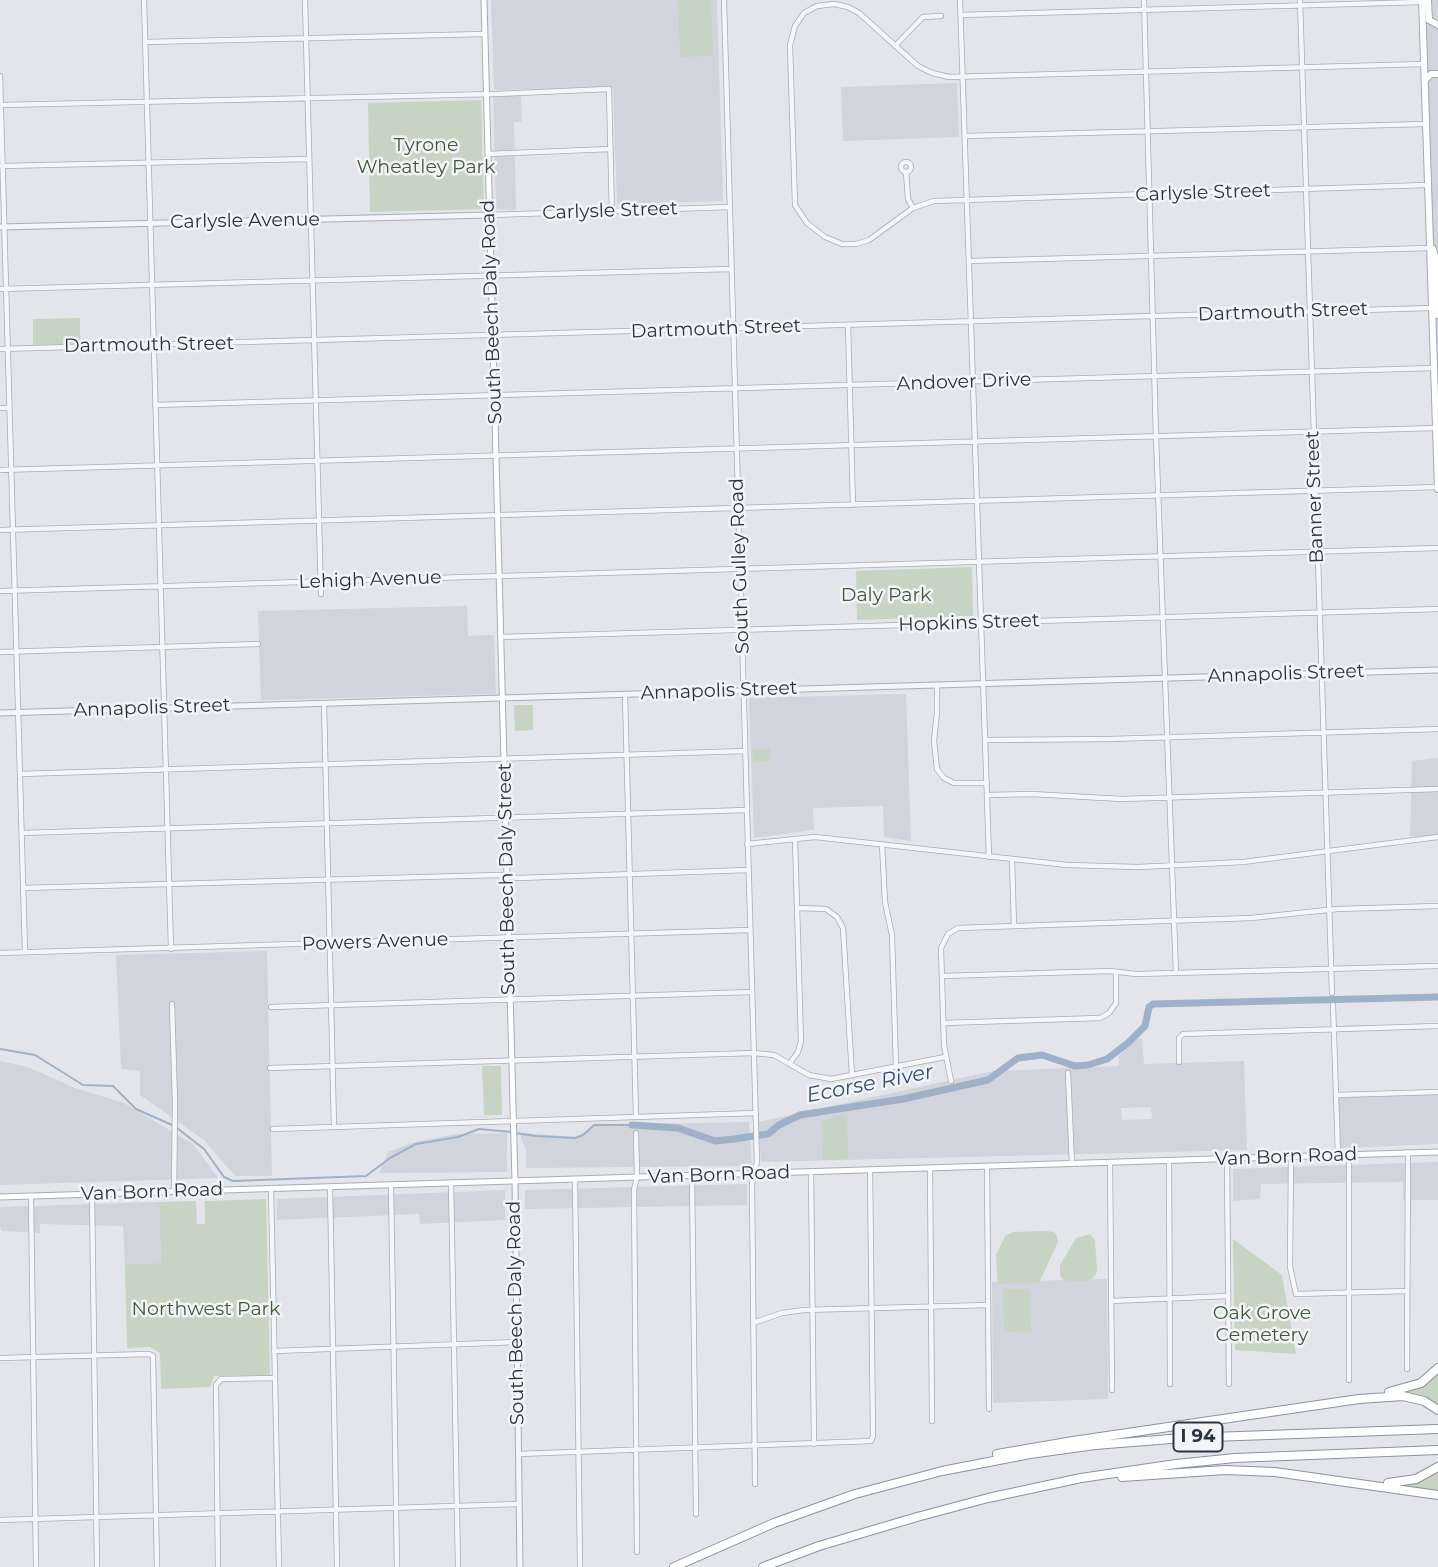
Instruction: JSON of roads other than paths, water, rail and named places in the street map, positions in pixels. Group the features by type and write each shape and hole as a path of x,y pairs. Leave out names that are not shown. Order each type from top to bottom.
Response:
{"highway":[{"path":"968,1465 984,1458 1036,1447 1359,1399 1410,1388 1430,1377 1438,1368"},
{"path":"1359,1399 1403,1396 1424,1401 1438,1410"},
{"name":"I 94","path":"674,1567 816,1507 913,1478 968,1465 1042,1452 1182,1437 1434,1429"},
{"name":"I 94","path":"763,1567 819,1546 917,1517 1050,1484 1140,1469 1223,1460 1434,1451"},
{"path":"1364,1483 1404,1482 1429,1474 1438,1467"},
{"path":"1050,1484 1148,1474 1225,1470 1275,1472 1438,1495"}],"main road":[{"name":"South Beech Daly Road","path":"484,0 498,516"},
{"path":"1424,1 1429,20 1438,25"},
{"path":"1424,1 1427,186 1436,364 1438,488"},
{"path":"1425,80 1431,74 1438,74"},
{"path":"1430,244 1435,257 1438,315"},
{"path":"1436,403 1438,411"},
{"path":"498,516 503,698"},
{"name":"South Beech Daly Street","path":"503,698 512,1060"},
{"name":"South Beech Daly Road","path":"512,1060 514,1181"},
{"name":"Van Born Road","path":"0,1197 1438,1152"}],"street":[{"path":"144,0 171,949"},
{"path":"305,0 321,594"},
{"name":"South Gulley Road","path":"724,0 756,1113 757,1163 752,1184 755,1484"},
{"path":"960,0 989,856"},
{"path":"1144,0 1156,436 1176,974"},
{"path":"961,15 1424,1"},
{"name":"Banner Street","path":"1300,3 1332,993"},
{"path":"906,172 908,198 913,208 869,240 846,244 831,240 798,213 794,201 790,45 797,22 807,11 817,6 841,5 859,13 918,66 949,77 1425,64"},
{"path":"895,46 920,19 931,15 941,16"},
{"path":"145,41 485,34"},
{"path":"0,76 3,288 8,348 25,953"},
{"path":"0,105 609,89 612,213"},
{"path":"966,136 1427,124"},
{"path":"488,153 611,149"},
{"path":"1,166 309,159"},
{"name":"Carlysle Street","path":"913,208 934,201 1438,185"},
{"name":"Carlysle Street","path":"490,215 730,207"},
{"name":"Carlysle Avenue","path":"2,227 490,215"},
{"path":"969,261 1307,252 1430,244"},
{"path":"3,288 732,269"},
{"name":"Dartmouth Street","path":"0,349 1432,308"},
{"path":"848,325 853,505"},
{"name":"Andover Drive","path":"155,405 1155,376 1436,364"},
{"path":"0,408 9,408"},
{"path":"0,470 1436,428"},
{"path":"0,530 1438,488"},
{"name":"Lehigh Avenue","path":"0,591 1438,548"},
{"name":"Hopkins Street","path":"501,637 1438,609"},
{"path":"0,652 258,644"},
{"name":"Annapolis Street","path":"0,713 1438,670"},
{"path":"937,685 933,741 937,769 944,778 954,783 987,783"},
{"path":"625,694 636,1117"},
{"path":"324,703 334,1127"},
{"path":"986,740 1438,729"},
{"path":"20,774 745,751"},
{"path":"987,795 1031,794 1109,799 1438,789"},
{"path":"22,833 746,810"},
{"path":"747,844 815,837 1103,867 1243,862 1438,837"},
{"path":"790,1063 798,1052 801,1041 795,839"},
{"path":"882,844 886,902 892,935 896,1067"},
{"path":"1012,859 1014,926"},
{"path":"23,888 748,870"},
{"path":"951,1081 945,1057 942,976 942,945 950,932 964,927 1251,918 1329,909 1438,906"},
{"path":"797,908 821,908 837,917 844,931 852,1075"},
{"name":"Powers Avenue","path":"0,953 750,930"},
{"path":"942,976 1116,972 1176,974 1438,966"},
{"path":"943,1023 1100,1018 1109,1013 1116,1003 1116,972"},
{"path":"271,1007 752,992"},
{"path":"172,1004 173,1191"},
{"path":"1333,1004 1338,1154"},
{"path":"1180,1062 1180,1035 1438,1027"},
{"path":"270,1068 754,1053 774,1055 802,1072 817,1078 831,1079 945,1057"},
{"path":"1068,1073 1072,1164"},
{"path":"1336,1095 1438,1092"},
{"path":"273,1129 756,1113"},
{"path":"636,1133 637,1177 634,1190 637,1552"},
{"path":"1407,1369 1408,1152"},
{"path":"1349,1154 1349,1380"},
{"path":"1291,1156 1290,1267 1296,1293 1407,1291"},
{"path":"1227,1159 1229,1384"},
{"path":"1169,1161 1170,1384"},
{"path":"1110,1163 1112,1390"},
{"path":"987,1167 989,1409"},
{"path":"930,1169 932,1421"},
{"path":"518,1454 871,1441 870,1170"},
{"path":"811,1172 814,1444"},
{"path":"692,1175 696,1514"},
{"path":"575,1179 580,1567"},
{"name":"South Beech Daly Road","path":"514,1181 520,1567"},
{"path":"451,1183 458,1567"},
{"path":"391,1185 397,1567"},
{"path":"330,1186 337,1567"},
{"path":"271,1188 279,1567"},
{"path":"92,1194 97,1567"},
{"path":"32,1196 36,1567"},
{"path":"1111,1301 1228,1296"},
{"path":"753,1323 782,1313 813,1310 988,1305"},
{"path":"274,1351 517,1342"},
{"path":"0,1358 149,1353 153,1356 157,1567"},
{"path":"218,1567 216,1385 221,1379 275,1378"},
{"path":"0,1520 519,1504"}],"waterway":[{"name":"Ecorse River","path":"632,1125 678,1128 715,1141 734,1139 768,1134 779,1125 800,1115 903,1099 988,1080 1018,1058 1042,1055 1075,1066 1088,1065 1107,1059 1128,1043 1145,1026 1149,1007 1153,1004 1438,997"},
{"name":"Ecorse River","path":"0,1049 35,1055 83,1085 113,1086 136,1109 172,1125"},
{"name":"Ecorse River","path":"516,1133 575,1138 594,1125 632,1125"},
{"name":"Ecorse River","path":"177,1128 204,1149 224,1177 233,1181 366,1176 390,1158 416,1144 458,1137 479,1129 511,1132"}],"park label":[{"name":"Tyrone Wheatley Park","path":"426,156"},
{"name":"Daly Park","path":"886,595"},
{"name":"Northwest Park","path":"206,1309"},
{"name":"Oak Grove Cemetery","path":"1262,1324"}]}
